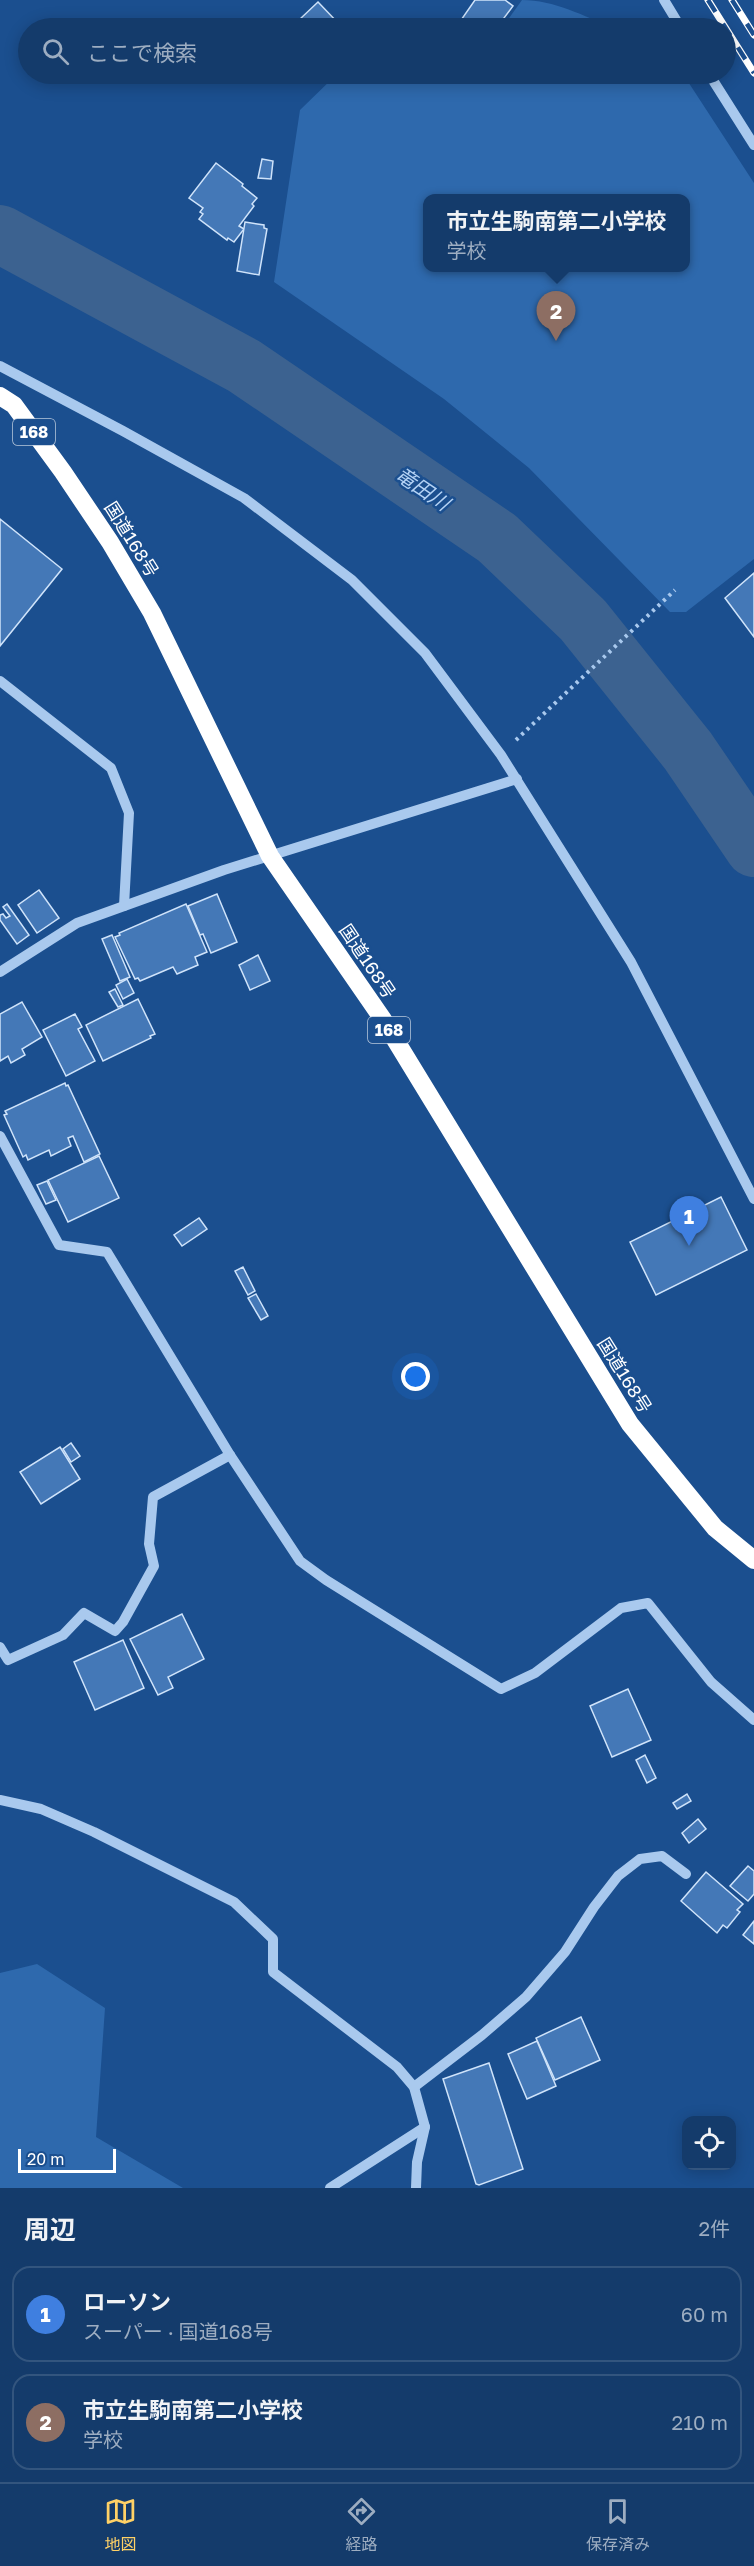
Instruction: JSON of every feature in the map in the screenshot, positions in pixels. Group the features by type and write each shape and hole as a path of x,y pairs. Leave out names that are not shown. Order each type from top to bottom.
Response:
{"highway":[{"name":"国道168号","path":"0,396 14,405 63,472 152,613 270,856 382,1018 630,1424 715,1528 754,1560"}],"street":[{"path":"664,0 675,18"},
{"path":"715,84 754,145"},
{"path":"0,366 123,430 244,498 352,580 426,654 517,779 631,962 754,1199"},
{"path":"0,681 111,768 129,813 124,906"},
{"path":"0,972 77,923 270,856 517,779"},
{"path":"0,1136 58,1245 107,1252 230,1455 300,1561 326,1580 501,1689 534,1673 621,1608 648,1603 711,1682 754,1720"},
{"path":"0,1647 8,1660 63,1635 84,1613 115,1631 123,1622 154,1566 150,1544 153,1497 230,1455"},
{"path":"0,1800 41,1809 94,1832 234,1902 273,1939 273,1972 398,2067 414,2087 425,2127 417,2162 416,2188"},
{"path":"414,2087 482,2035 526,1996 565,1952 594,1907 618,1876 640,1859 662,1856 686,1874"},
{"path":"330,2188 425,2127"}],"path":[{"path":"501,755 675,590"}],"shaded area":[{"path":"522,0 546,3 589,18 509,18"},
{"path":"327,84 690,84 754,183 754,559 686,612 670,612 529,468 444,399 274,282 300,110"},
{"path":"37,1964 105,2008 96,2137 183,2188 0,2188 0,1973"}],"building":[{"path":"475,0 505,0 513,6 504,18 462,18"},
{"path":"318,2 333,18 301,18"},
{"path":"262,159 273,161 271,179 258,178"},
{"path":"216,163 257,198 252,204 254,206 239,226 244,229 234,242 228,238 227,240 199,219 203,214 200,212 203,208 189,198"},
{"path":"245,222 264,225 267,229 259,275 237,271"},
{"path":"0,519 62,569 0,646"},
{"path":"754,573 754,637 725,598"},
{"path":"39,890 59,918 37,933 18,905"},
{"path":"217,894 237,942 211,953 203,934 200,935 188,906"},
{"path":"7,904 29,935 17,944 0,920 0,915 3,914 6,918 10,916 3,907"},
{"path":"186,904 207,952 195,957 198,965 177,974 173,967 140,981 138,978 135,979 115,937 120,935 119,933"},
{"path":"112,935 130,977 120,981 102,939"},
{"path":"258,955 270,981 250,990 239,965"},
{"path":"127,979 134,993 123,999 116,985"},
{"path":"115,989 123,1005 118,1007 109,992"},
{"path":"138,999 155,1034 103,1061 86,1025"},
{"path":"22,1002 42,1037 22,1049 25,1055 11,1063 8,1056 0,1061 0,1014"},
{"path":"75,1014 82,1027 78,1029 95,1061 66,1076 43,1030"},
{"path":"65,1083 66,1086 68,1085 100,1154 84,1162 73,1136 68,1138 71,1146 51,1156 49,1150 28,1160 26,1155 23,1157 4,1115 7,1114 5,1111"},
{"path":"99,1156 119,1198 68,1222 48,1180"},
{"path":"47,1181 56,1200 46,1204 37,1185"},
{"path":"721,1197 747,1250 656,1295 630,1242"},
{"path":"199,1218 207,1229 182,1246 174,1235"},
{"path":"243,1267 255,1291 248,1295 235,1271"},
{"path":"256,1294 268,1316 261,1320 248,1298"},
{"path":"71,1443 80,1456 71,1462 63,1449"},
{"path":"60,1447 80,1479 41,1504 20,1472"},
{"path":"182,1614 204,1659 168,1677 173,1688 158,1695 130,1639"},
{"path":"123,1640 144,1688 95,1710 74,1662"},
{"path":"628,1689 651,1740 612,1757 590,1706"},
{"path":"645,1755 656,1778 647,1783 636,1760"},
{"path":"687,1794 691,1801 677,1809 673,1803"},
{"path":"698,1819 706,1829 689,1843 682,1833"},
{"path":"748,1866 754,1871 754,1894 748,1901 730,1886"},
{"path":"706,1872 743,1904 737,1910 740,1912 727,1928 723,1925 717,1933 681,1901"},
{"path":"754,1921 754,1944 743,1935"},
{"path":"581,2017 600,2060 555,2080 536,2038"},
{"path":"537,2041 556,2086 527,2099 508,2054"},
{"path":"489,2063 523,2169 479,2185 476,2184 443,2079"}],"waterway":[{"name":"竜田川","path":"0,234 244,366 497,538 583,620 688,751 754,848"}],"railway":[{"path":"708,0 719,18"},
{"path":"732,0 754,35"},
{"path":"736,44 754,73"}],"place":[{"name":"市立生駒南第二小学校","path":"556,341"},
{"name":"ローソン","path":"689,1246"}]}
